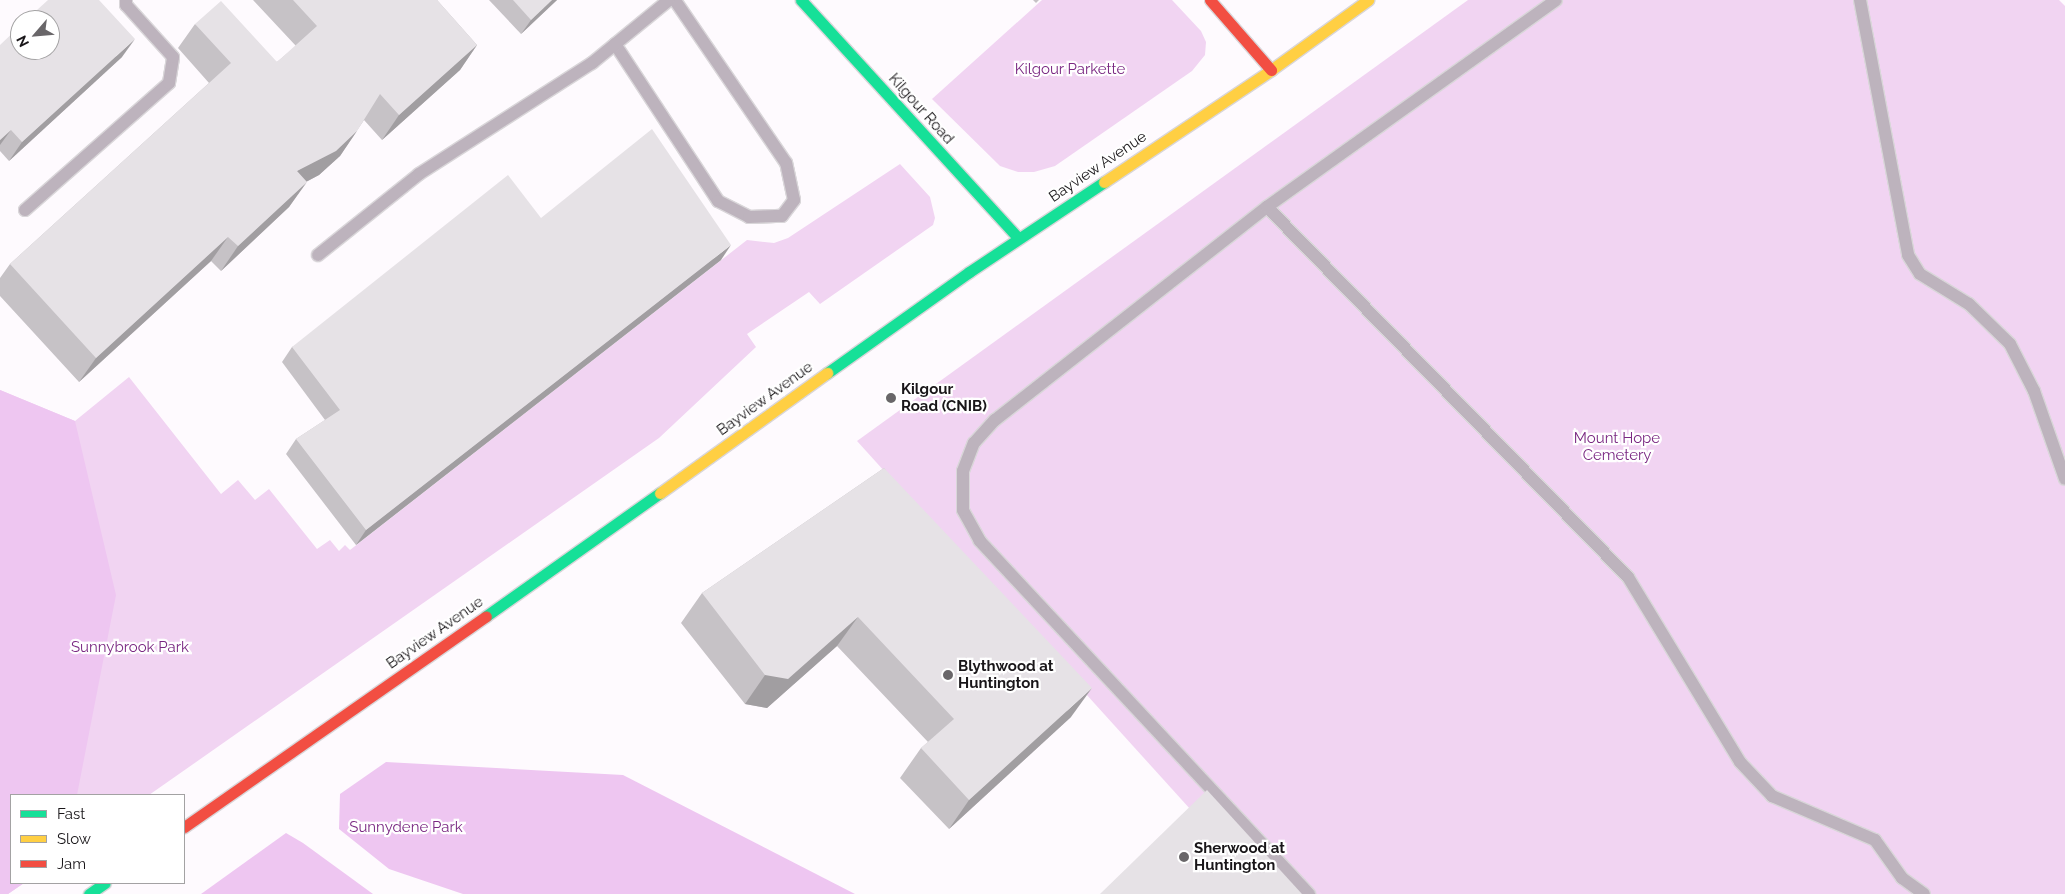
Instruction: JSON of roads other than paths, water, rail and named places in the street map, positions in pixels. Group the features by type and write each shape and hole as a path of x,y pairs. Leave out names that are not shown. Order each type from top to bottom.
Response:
{"main road":[{"name":"Kilgour Road","path":"801,0 1018,238"},
{"path":"1210,0 1271,70"},
{"name":"Bayview Avenue","path":"185,826 565,561 1018,238 1271,70 1368,0"},
{"path":"89,894 104,884"}],"lane":[{"path":"25,210 169,83 173,57 126,5 126,0"},
{"path":"318,255 419,174 538,99 615,44 669,0"},
{"path":"615,44 718,201 749,218 782,216 794,200 786,163 675,0"},
{"path":"1309,894 980,541 963,510 963,471 974,443 996,420 1267,207 1556,0"},
{"path":"1860,0 1908,255 1920,274 1969,304 2010,344 2034,391 2065,479"},
{"path":"1267,207 1628,577 1740,762 1772,796 1874,840 1902,878 1924,894"}],"place":[{"name":"Kilgour Road (CNIB)","path":"891,398"},
{"name":"Blythwood at Huntington","path":"948,675"},
{"name":"Sherwood at Huntington","path":"1184,857"}],"park label":[{"name":"Kilgour Parkette","path":"1070,70"},
{"name":"Mount Hope Cemetery","path":"1617,446"},
{"name":"Sunnybrook Park","path":"130,648"},
{"name":"Sunnydene Park","path":"406,828"}]}
